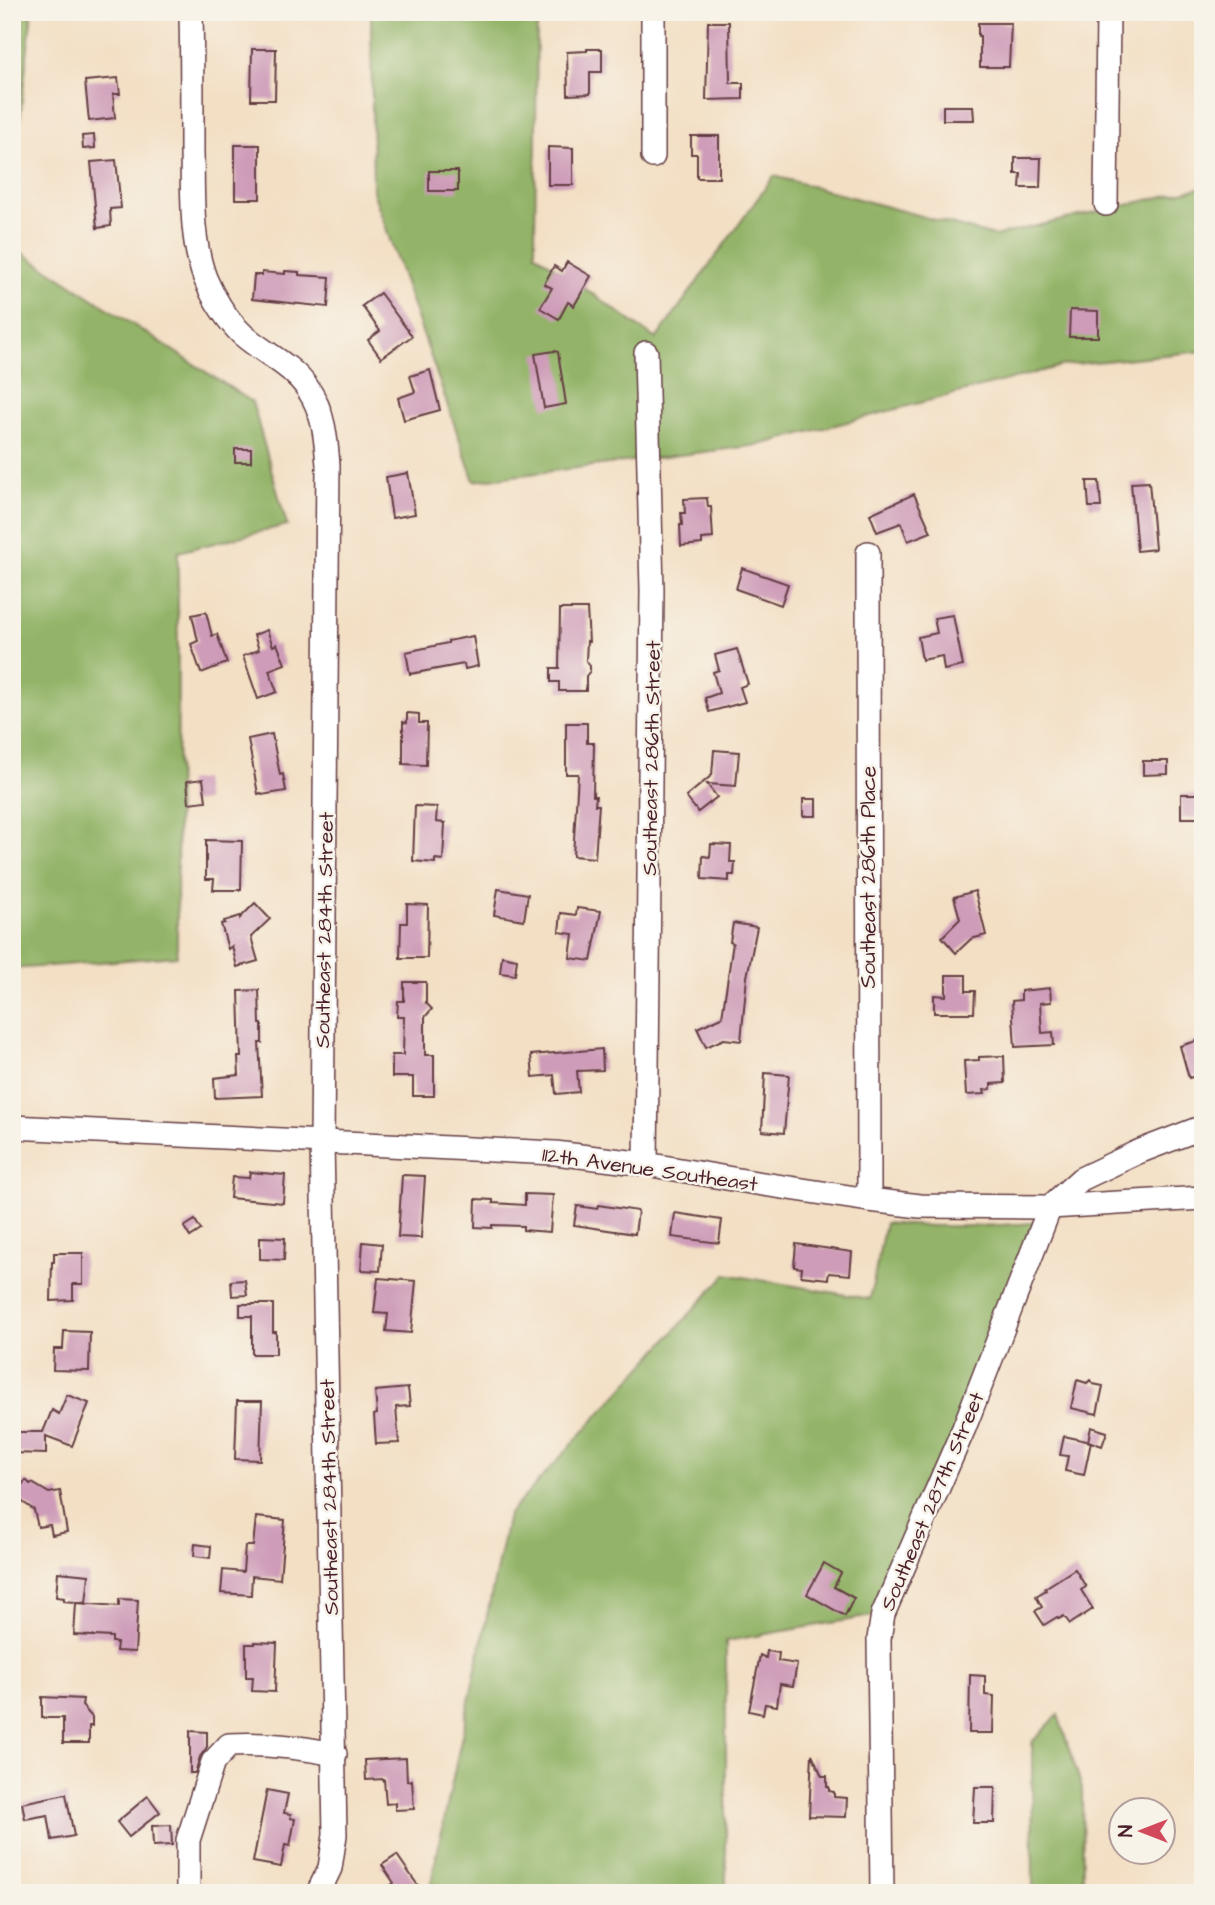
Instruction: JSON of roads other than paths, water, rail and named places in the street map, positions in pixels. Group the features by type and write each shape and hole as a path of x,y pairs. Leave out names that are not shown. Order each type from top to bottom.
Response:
{"street":[{"name":"Southeast 284th Street","path":"191,12 193,204 198,249 205,277 216,300 243,335 295,373 309,390 326,430 328,466 322,1142 335,1835 330,1868 318,1893"},
{"path":"653,12 653,156"},
{"path":"1106,204 1108,12"},
{"name":"Southeast 286th Street","path":"646,353 652,590 646,1164"},
{"name":"Southeast 286th Place","path":"868,553 869,1200"},
{"name":"112th Avenue Southeast","path":"12,1127 555,1153 646,1164 920,1206 1050,1207 1203,1198"},
{"path":"1050,1207 1081,1179 1138,1152 1203,1127"},
{"name":"Southeast 287th Street","path":"882,1893 879,1639 883,1614 964,1428 1050,1207"},
{"path":"188,1893 188,1840 213,1762 229,1745 290,1745 335,1754"}]}
